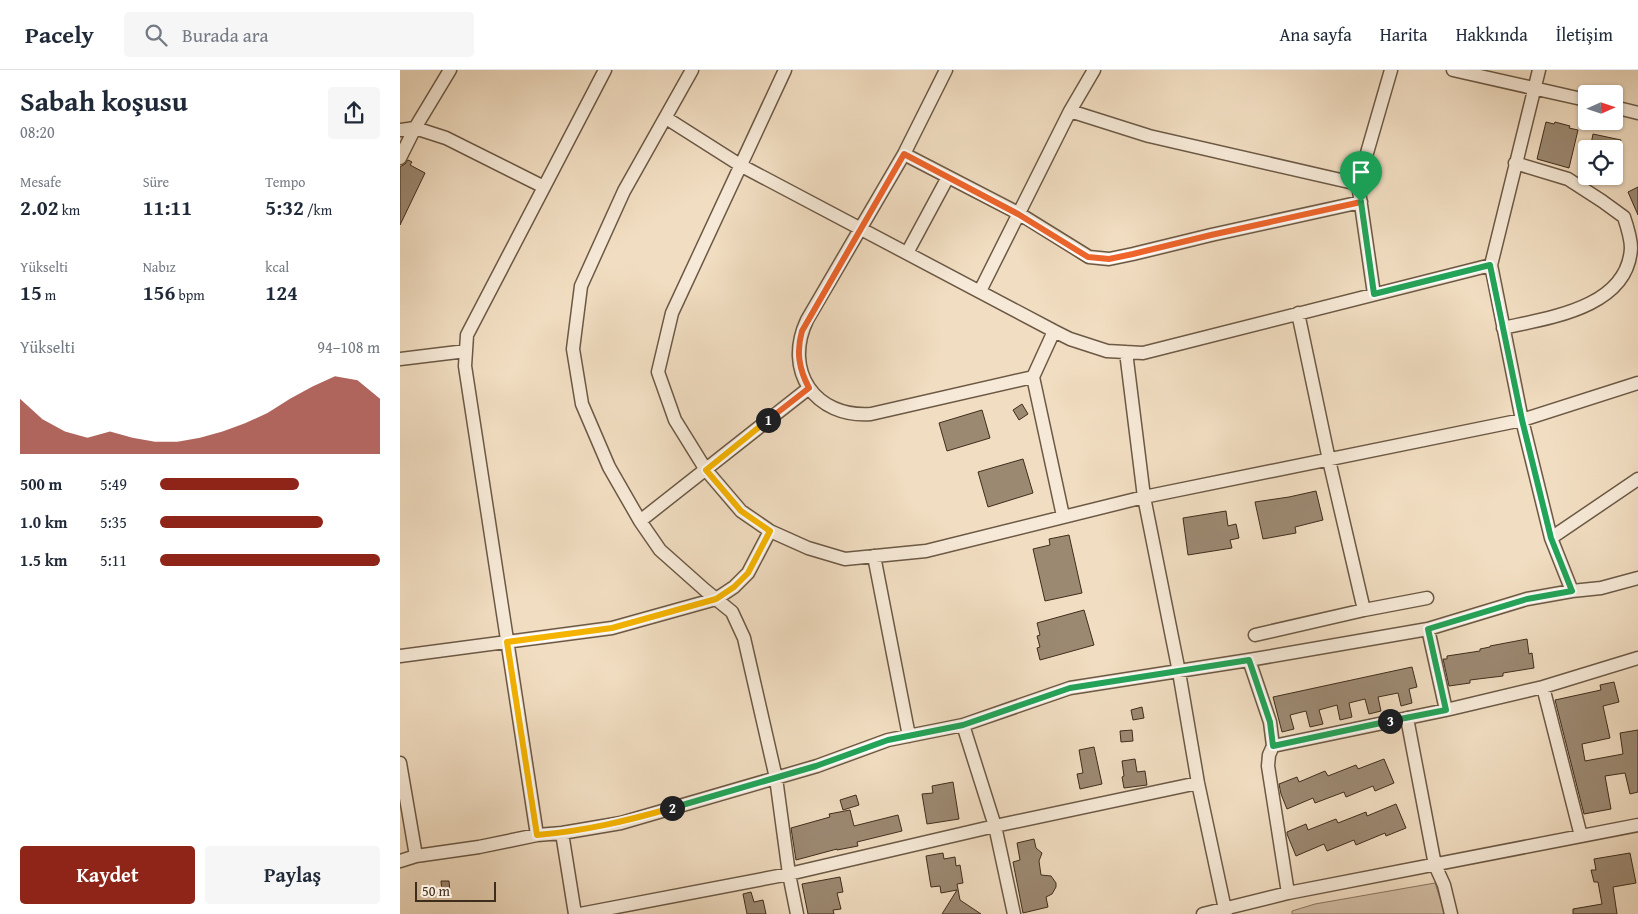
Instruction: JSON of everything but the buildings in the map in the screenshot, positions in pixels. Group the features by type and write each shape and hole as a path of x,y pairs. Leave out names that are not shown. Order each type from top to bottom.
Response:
{"street":[{"path":"400,158 415,128 450,70"},
{"path":"537,835 465,366 467,335 605,70"},
{"path":"692,70 624,191 582,286 573,350 582,404 608,468 660,550 732,612 744,638 776,778 788,874 797,914"},
{"path":"785,70 672,313 658,372 675,420 706,470 741,511 770,531 808,548 845,558 926,551 1144,497 1522,420 1638,383"},
{"path":"946,70 904,154 802,331 799,342 799,360 803,377 809,388 826,405 848,414 866,415 1033,377"},
{"path":"980,291 1070,111 1094,70"},
{"path":"1374,294 1358,184 1390,70"},
{"path":"1453,70 1578,98"},
{"path":"1538,70 1490,265 1522,420 1551,538 1572,591"},
{"path":"1623,109 1638,113"},
{"path":"1070,111 1149,136 1358,184"},
{"path":"666,118 740,165 906,253 1070,339 1107,351 1143,353 1490,265"},
{"path":"400,130 415,128 446,138 544,187"},
{"path":"904,154 1018,214 1088,257 1109,259 1361,202"},
{"path":"1503,328 1562,316 1602,297 1615,285 1624,272 1634,248 1624,217 1602,200 1568,179 1515,163"},
{"path":"906,253 948,176"},
{"path":"1298,313 1329,460 1364,610"},
{"path":"1054,331 1033,377 1063,516"},
{"path":"400,359 466,351"},
{"path":"1126,352 1144,497 1198,783 1226,912"},
{"path":"640,521 809,388"},
{"path":"1551,538 1638,479"},
{"path":"400,656 612,628 716,599 734,587 748,573 770,531"},
{"path":"874,556 908,736"},
{"path":"400,861 416,856 479,847 537,835 562,833 621,823 816,766 888,740 963,725 1070,688 1178,672 1428,629 1527,599 1601,588 1638,578"},
{"path":"1255,635 1364,610 1427,598"},
{"path":"1428,629 1446,710"},
{"path":"1273,746 1446,710 1543,687 1638,658"},
{"path":"1249,660 1270,722 1273,746 1269,755 1268,766 1288,893"},
{"path":"1543,687 1581,836"},
{"path":"1406,718 1435,865 1444,885 1450,914"},
{"path":"963,725 994,826 1014,914"},
{"path":"400,764 416,856"},
{"path":"580,914 788,874 994,826 1198,783"},
{"path":"1203,914 1226,912 1288,893 1638,825"},
{"path":"562,833 575,914"}],"shaded area":[{"path":"1435,883 1445,914 1292,914 1292,911 1315,904"}],"route":[{"path":"904,154 1018,214 1088,257 1109,259 1361,202 1374,294 1490,265 1522,420 1551,538 1572,591 1527,599 1428,629 1446,710 1273,746 1270,722 1249,660 1070,688 963,725 888,740 816,766 621,823 562,833 537,835 507,642 612,628 716,599 734,587 748,573 770,531 741,511 706,470 809,388 803,377 798,354 802,331 904,154"}]}
